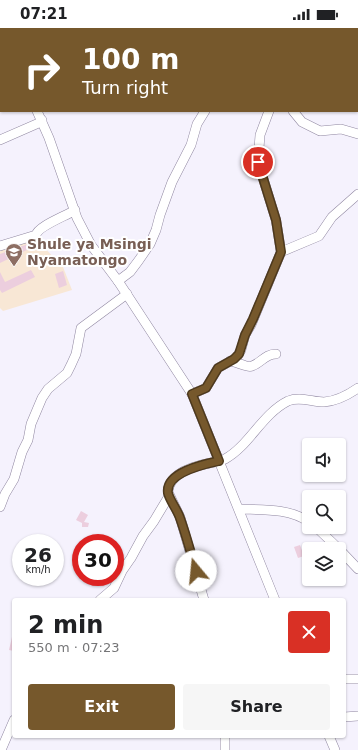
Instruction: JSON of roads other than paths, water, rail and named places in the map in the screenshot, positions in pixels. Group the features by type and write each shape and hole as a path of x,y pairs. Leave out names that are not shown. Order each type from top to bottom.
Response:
{"street":[{"path":"38,112 42,120 77,218 91,245 118,281 192,394 274,598"},
{"path":"118,281 130,272 150,244 172,182 191,145 197,124 204,112"},
{"path":"192,394 206,388 218,368 236,358 241,350 245,335 281,252 276,220 258,162 260,135 269,112"},
{"path":"293,112 302,122 320,131 341,129 358,134"},
{"path":"0,140 30,128 42,120"},
{"path":"281,252 319,236 332,218 358,194"},
{"path":"0,246 36,235 37,231 42,227 75,210"},
{"path":"0,507 5,494 14,479 22,452 28,440 31,424 42,398 48,389 67,373 74,360 81,328 126,294"},
{"path":"230,362 237,362 252,366 265,356 276,354"},
{"path":"203,598 180,517 169,496 168,488 170,484 177,475 185,471 225,459 236,450 266,418 289,401 302,399 323,402 333,401 358,388"},
{"path":"102,598 114,588 143,536 169,496"},
{"path":"239,509 284,512 302,518"},
{"path":"323,534 332,542"},
{"path":"346,557 358,570"},
{"path":"346,679 358,679"},
{"path":"346,717 358,716"},
{"path":"1,750 12,725"},
{"path":"225,738 225,750"},
{"path":"330,738 335,750"}],"place":[{"name":"Shule ya Msingi Nyamatongo","path":"14,267"}]}
